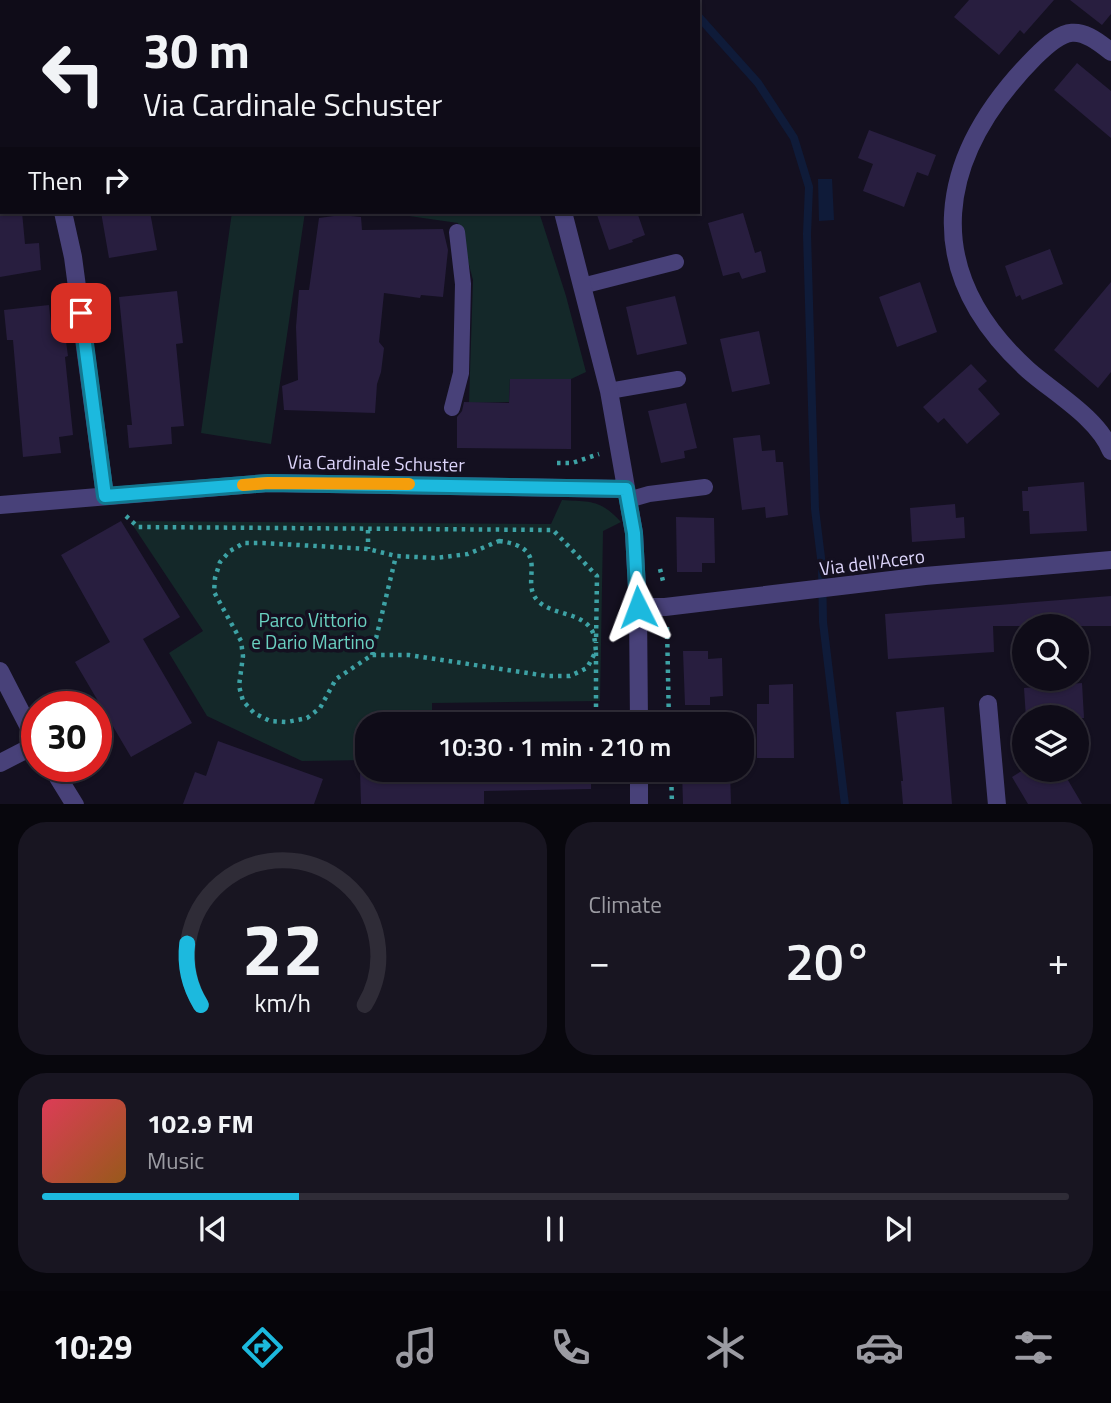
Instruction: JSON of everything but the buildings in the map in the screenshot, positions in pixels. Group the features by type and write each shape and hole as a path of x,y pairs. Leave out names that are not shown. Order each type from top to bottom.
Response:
{"street":[{"path":"1111,52 1092,37 1072,33 1059,35 1007,87 979,127 956,192 952,238 966,286 995,333 1028,369 1100,432 1111,451"},
{"path":"63,214 74,257 105,496"},
{"path":"564,214 609,391 634,533 639,712"},
{"name":"Via Cardinale Schuster","path":"0,505 268,483 627,494"},
{"name":"Via dell'Acero","path":"638,607 665,607 842,586 1111,560"},
{"path":"0,671 21,712"},
{"path":"988,704 997,804"},
{"path":"0,763 21,752"},
{"path":"61,782 75,804"},
{"path":"639,782 639,804"}],"lane":[{"path":"452,408 461,373 463,284 457,232"},
{"path":"582,286 676,262"},
{"path":"609,391 678,379"},
{"path":"627,494 705,487"}],"path":[{"path":"105,496 138,527 553,530 597,576 596,712"},
{"path":"368,530 368,549"},
{"path":"515,543 518,530"},
{"path":"499,541 515,543 531,558 531,589 537,600 581,620 592,629 596,651 587,668 570,676 547,676 409,655 372,655 336,679 320,708 307,718 288,722 270,721 254,713 243,701 239,686 242,641 228,621 214,592 220,562 230,551 244,543 368,549 396,556 435,558 468,554 499,541"},
{"path":"372,655 396,556"},
{"path":"667,626 669,712"},
{"path":"671,782 672,804"}],"green space":[{"path":"232,214 305,214 271,444 201,433"},
{"path":"395,214 540,214 566,296 586,372 571,379 510,379 509,402 469,403 473,280 458,223"},
{"name":"Parco Vittorio e Dario Martino","path":"562,500 600,505 621,522 603,531 600,701 432,703 432,712 355,712 355,760 302,761 207,716 169,653 203,631 130,521 551,524"}],"water":[{"path":"818,179 832,179 834,220 819,221"}],"waterway":[{"path":"700,18 758,83 794,138 809,187 807,234 815,509 822,566 823,622 845,804"}],"slow traffic":[{"path":"243,485 409,484"}],"route":[{"path":"81,313 105,496 268,483 626,489 634,533 638,607"}]}
